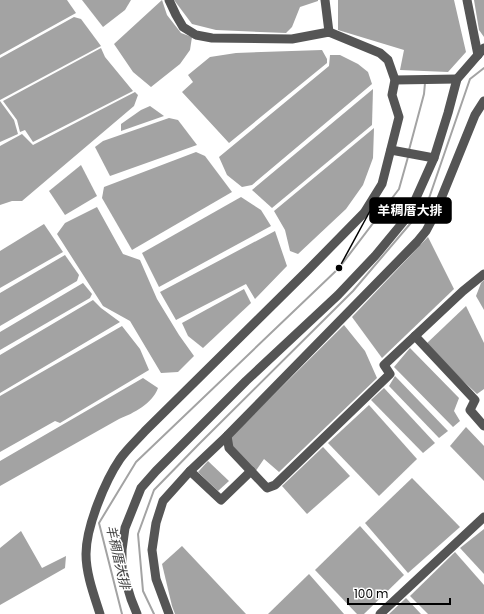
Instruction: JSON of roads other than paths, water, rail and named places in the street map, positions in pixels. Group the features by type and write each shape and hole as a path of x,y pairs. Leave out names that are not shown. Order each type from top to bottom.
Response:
{"street":[{"path":"100,614 87,565 86,553 89,532 102,493 120,459 145,431 364,213 382,184 399,117 392,94 394,80 388,60 380,53 329,32 292,39 212,38 196,35 183,27 169,0"},
{"path":"326,0 329,32"},
{"path":"137,614 130,599 122,569 122,550 125,528 141,488 240,386 338,295 375,256 408,216 434,158 457,79 481,52 467,0"},
{"path":"394,80 457,79"},
{"path":"169,614 156,579 152,550 156,523 163,501 190,471 426,232 475,115 484,101"},
{"path":"391,150 434,158"},
{"path":"226,436 229,448 251,471 268,488 275,485 390,374 384,365 462,291 484,274"},
{"path":"415,336 475,400 470,410 484,426"},
{"path":"190,471 221,500 251,471"},
{"path":"380,614 484,517"}],"waterway":[{"path":"154,614 143,591 138,534 154,490 353,291 427,204 470,79 484,68"},
{"name":"羊稠厝大排","path":"409,150 424,94 425,83"},
{"name":"羊稠厝大排","path":"122,614 99,523 136,462 339,268 399,189 408,157"}],"place":[{"name":"羊稠厝大排","path":"339,268"}]}
